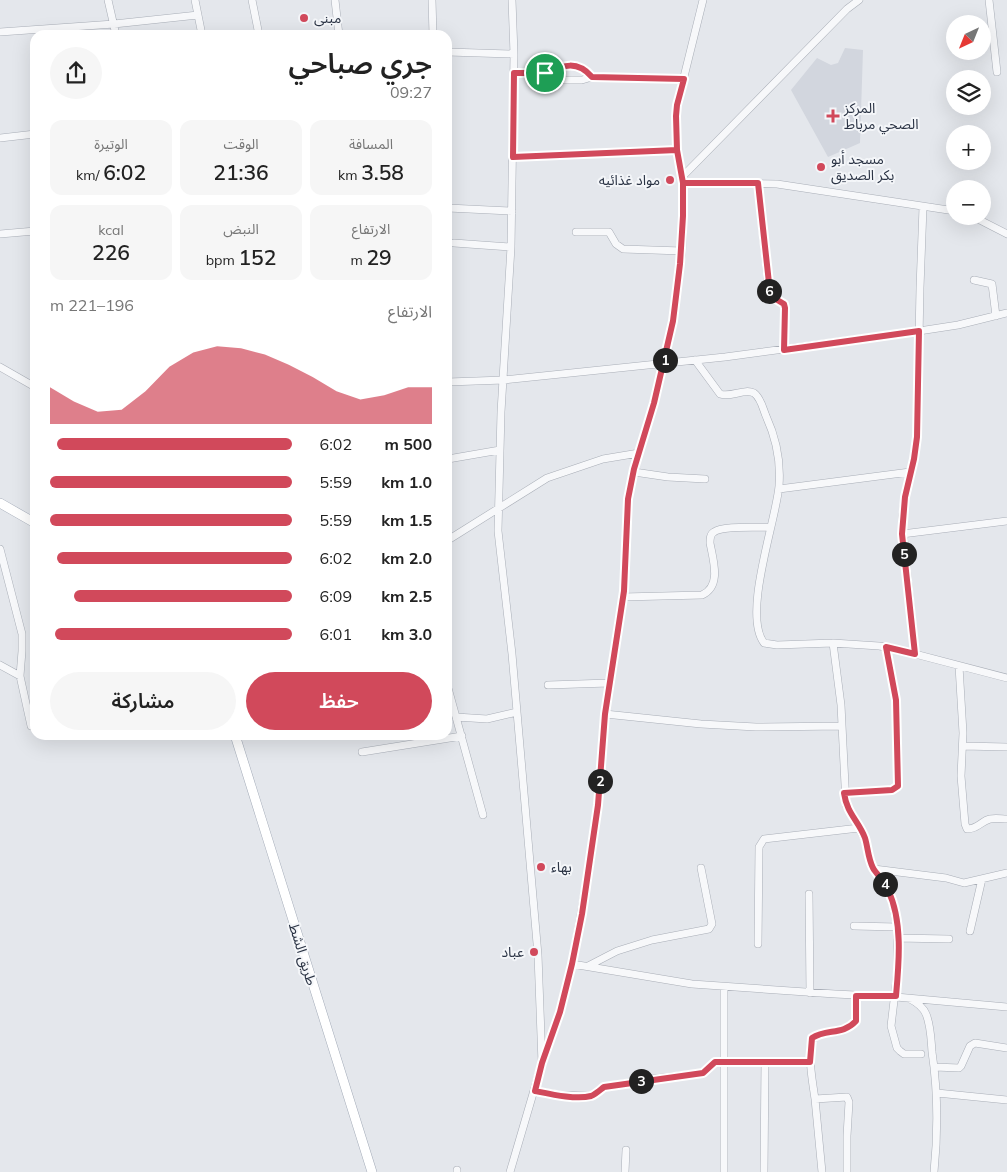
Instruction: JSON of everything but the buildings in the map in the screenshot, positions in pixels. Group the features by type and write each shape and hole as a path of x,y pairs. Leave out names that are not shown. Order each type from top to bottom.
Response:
{"main road":[{"path":"0,503 30,519"},
{"name":"طريق الشط","path":"237,740 372,1172"}],"street":[{"path":"108,0 115,30"},
{"path":"195,0 201,30"},
{"path":"252,0 258,30"},
{"path":"335,0 338,30"},
{"path":"432,0 433,30"},
{"path":"512,0 514,54 512,211 500,450 499,553 512,654 539,968 542,1063"},
{"path":"510,1172 542,1063 560,1012 582,914 596,824 609,683 623,597 628,499 664,364 673,321 682,251 682,180 677,150 676,110 703,0"},
{"path":"682,180 847,9 859,0"},
{"path":"989,0 997,72"},
{"path":"0,32 114,24 198,14"},
{"path":"452,52 514,54"},
{"path":"514,73 545,73 562,66 571,65 584,69 592,77"},
{"path":"550,80 582,80 592,77 684,79"},
{"path":"0,138 30,135"},
{"path":"513,157 677,150"},
{"path":"682,180 777,184 946,210"},
{"path":"758,183 770,292 774,298 784,304 785,308 784,350"},
{"path":"915,654 902,534 905,497 917,437 923,207"},
{"path":"452,208 512,211"},
{"path":"990,225 1007,234"},
{"path":"0,234 30,232"},
{"path":"576,232 609,232 616,244 623,249 682,251"},
{"path":"454,243 511,247"},
{"path":"974,280 992,284 996,316"},
{"path":"452,382 504,380 784,350 958,325 1007,313"},
{"path":"695,360 720,394 724,396 750,392 756,394 776,440 779,457 779,489 761,571 758,606 760,636 764,643 834,643 886,647 1007,678"},
{"path":"0,366 30,384"},
{"path":"452,458 500,450"},
{"path":"452,538 548,478 603,459 639,453"},
{"path":"634,472 668,477 705,479"},
{"path":"779,489 910,472"},
{"path":"902,534 1007,521"},
{"path":"623,597 702,595 714,586 715,578 710,543 710,537 713,532 722,529 770,527"},
{"path":"0,549 3,572 22,634 20,676 30,721"},
{"path":"834,643 839,680 846,805 865,839 874,869 889,890 897,927 898,967 892,1026 897,1048 904,1054 921,1054"},
{"path":"844,793 892,790 898,786 896,700 886,647"},
{"path":"0,665 20,676"},
{"path":"959,666 963,746 961,776 965,824 967,830 973,830 984,821 992,818 1007,819"},
{"path":"548,685 609,683"},
{"path":"452,702 484,815"},
{"path":"456,717 487,719 517,712"},
{"path":"605,714 701,724 756,727 842,726"},
{"path":"452,738 462,736"},
{"path":"362,752 437,740"},
{"path":"963,746 1007,747"},
{"path":"758,944 760,842 764,839 860,828"},
{"path":"587,966 617,951 652,940 709,929 712,924 701,868"},
{"path":"874,869 946,878 964,883 1007,873"},
{"path":"970,931 982,879"},
{"path":"809,894 810,993"},
{"path":"854,926 897,927"},
{"path":"897,938 949,939"},
{"path":"572,964 661,979 724,987 856,996 896,996 1007,1007"},
{"path":"724,987 724,1172"},
{"path":"822,1172 810,1062 812,1038 818,1034 850,1028 856,1021 856,996"},
{"path":"907,998 917,1003 926,1012 929,1025 937,1093 937,1142 934,1172"},
{"path":"935,1068 959,1068 970,1046 975,1043 1007,1048"},
{"path":"764,1172 765,1061"},
{"path":"535,1091 560,1095 589,1096 594,1095 604,1087 703,1073 715,1062 810,1062"},
{"path":"937,1093 1007,1100"},
{"path":"815,1099 847,1097 849,1102 847,1172"},
{"path":"625,1172 626,1150"}],"shaded area":[{"name":"المركز الصحي مرباط","path":"845,48 863,50 860,143 828,157 791,90 817,58 831,65 838,63"}],"place":[{"name":"مبنى","path":"304,18"},
{"name":"المركز الصحي مرباط","path":"833,116"},
{"name":"مسجد أبو بكر الصديق","path":"821,167"},
{"name":"مواد غذائيه","path":"670,180"},
{"name":"بهاء","path":"541,867"},
{"name":"عباد","path":"534,952"}],"route":[{"path":"545,73 514,73 513,157 677,150 682,177 683,183 758,183 770,292 771,296 784,304 785,308 784,350 919,331 917,437 902,520 915,654 886,647 896,700 898,786 892,790 844,793 846,805 865,839 870,861 889,890 894,909 897,927 898,967 896,996 856,996 856,1021 850,1028 818,1034 812,1038 810,1062 715,1062 703,1073 604,1087 594,1095 589,1096 560,1095 535,1091 542,1063 560,1012 582,914 598,805 605,714 624,591 628,499 634,469 654,403 673,321 682,251 683,216 683,183 677,150 676,116 684,79 592,77 584,69 571,65 562,66 545,73"}]}
